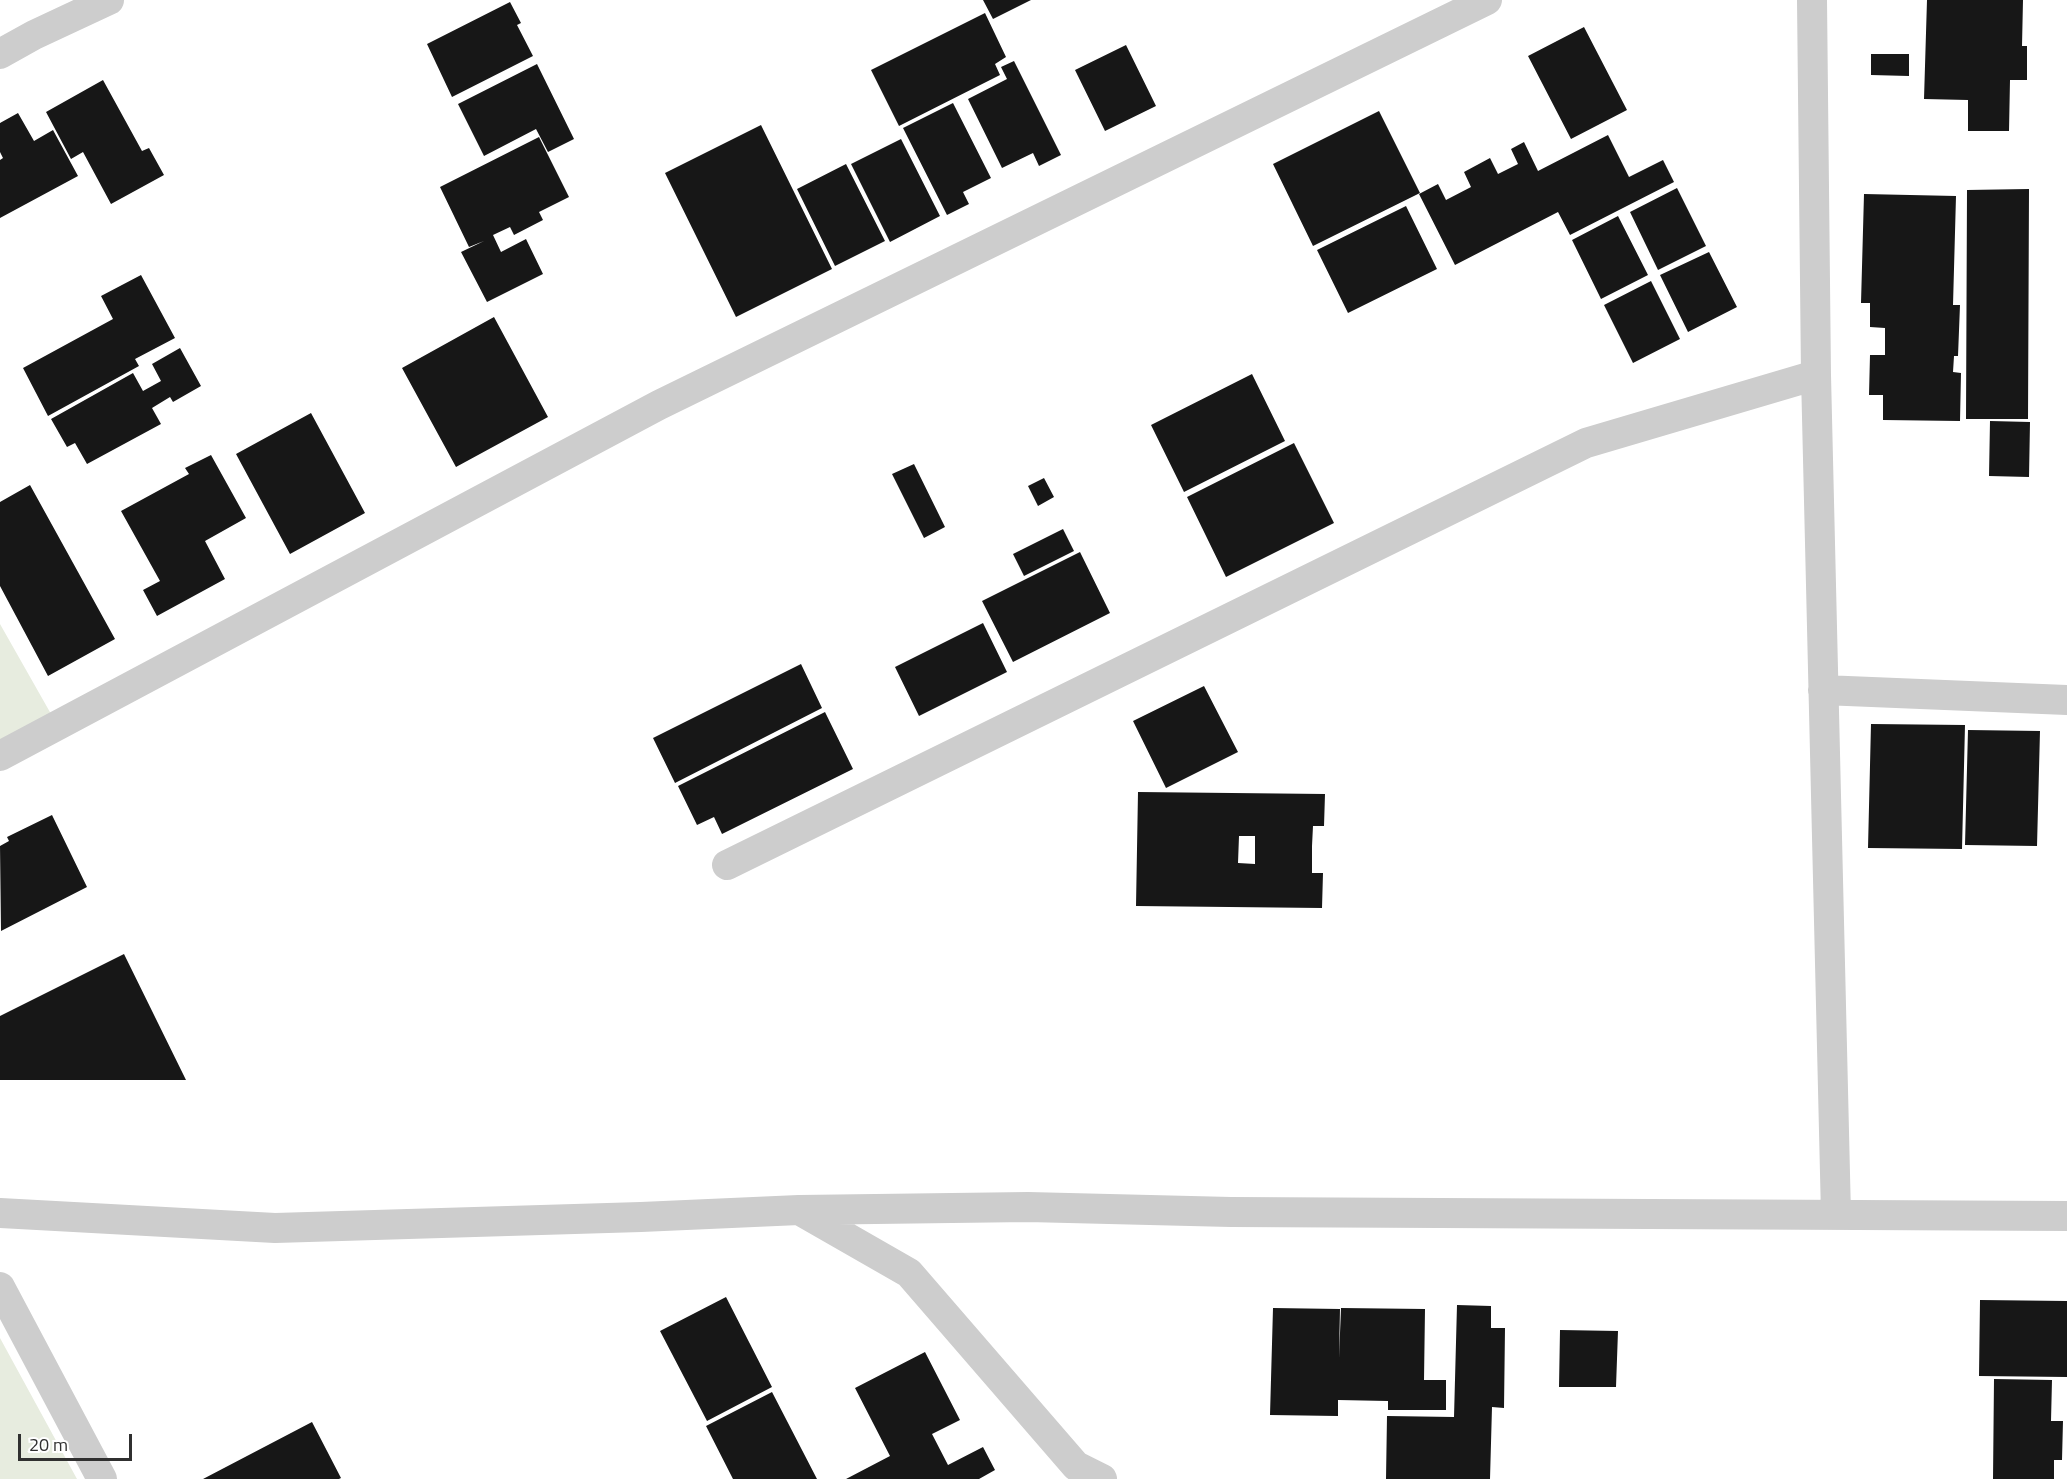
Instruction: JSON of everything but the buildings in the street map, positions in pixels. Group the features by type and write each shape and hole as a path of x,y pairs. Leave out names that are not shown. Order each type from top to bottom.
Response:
{"street":[{"path":"0,54 34,35 109,0"},
{"path":"0,756 659,405 1487,0"},
{"path":"1812,0 1816,375 1836,1215"},
{"path":"727,866 1586,443 1816,375"},
{"path":"1823,690 2067,700"},
{"path":"0,1213 275,1228 799,1210 1028,1207 1230,1212 2067,1216"},
{"path":"799,1210 909,1272 1077,1472 1102,1479"},
{"path":"0,1287 102,1479"}],"shaded area":[{"path":"0,624 55,721 0,749"},
{"path":"0,1338 77,1479 0,1479"}]}
